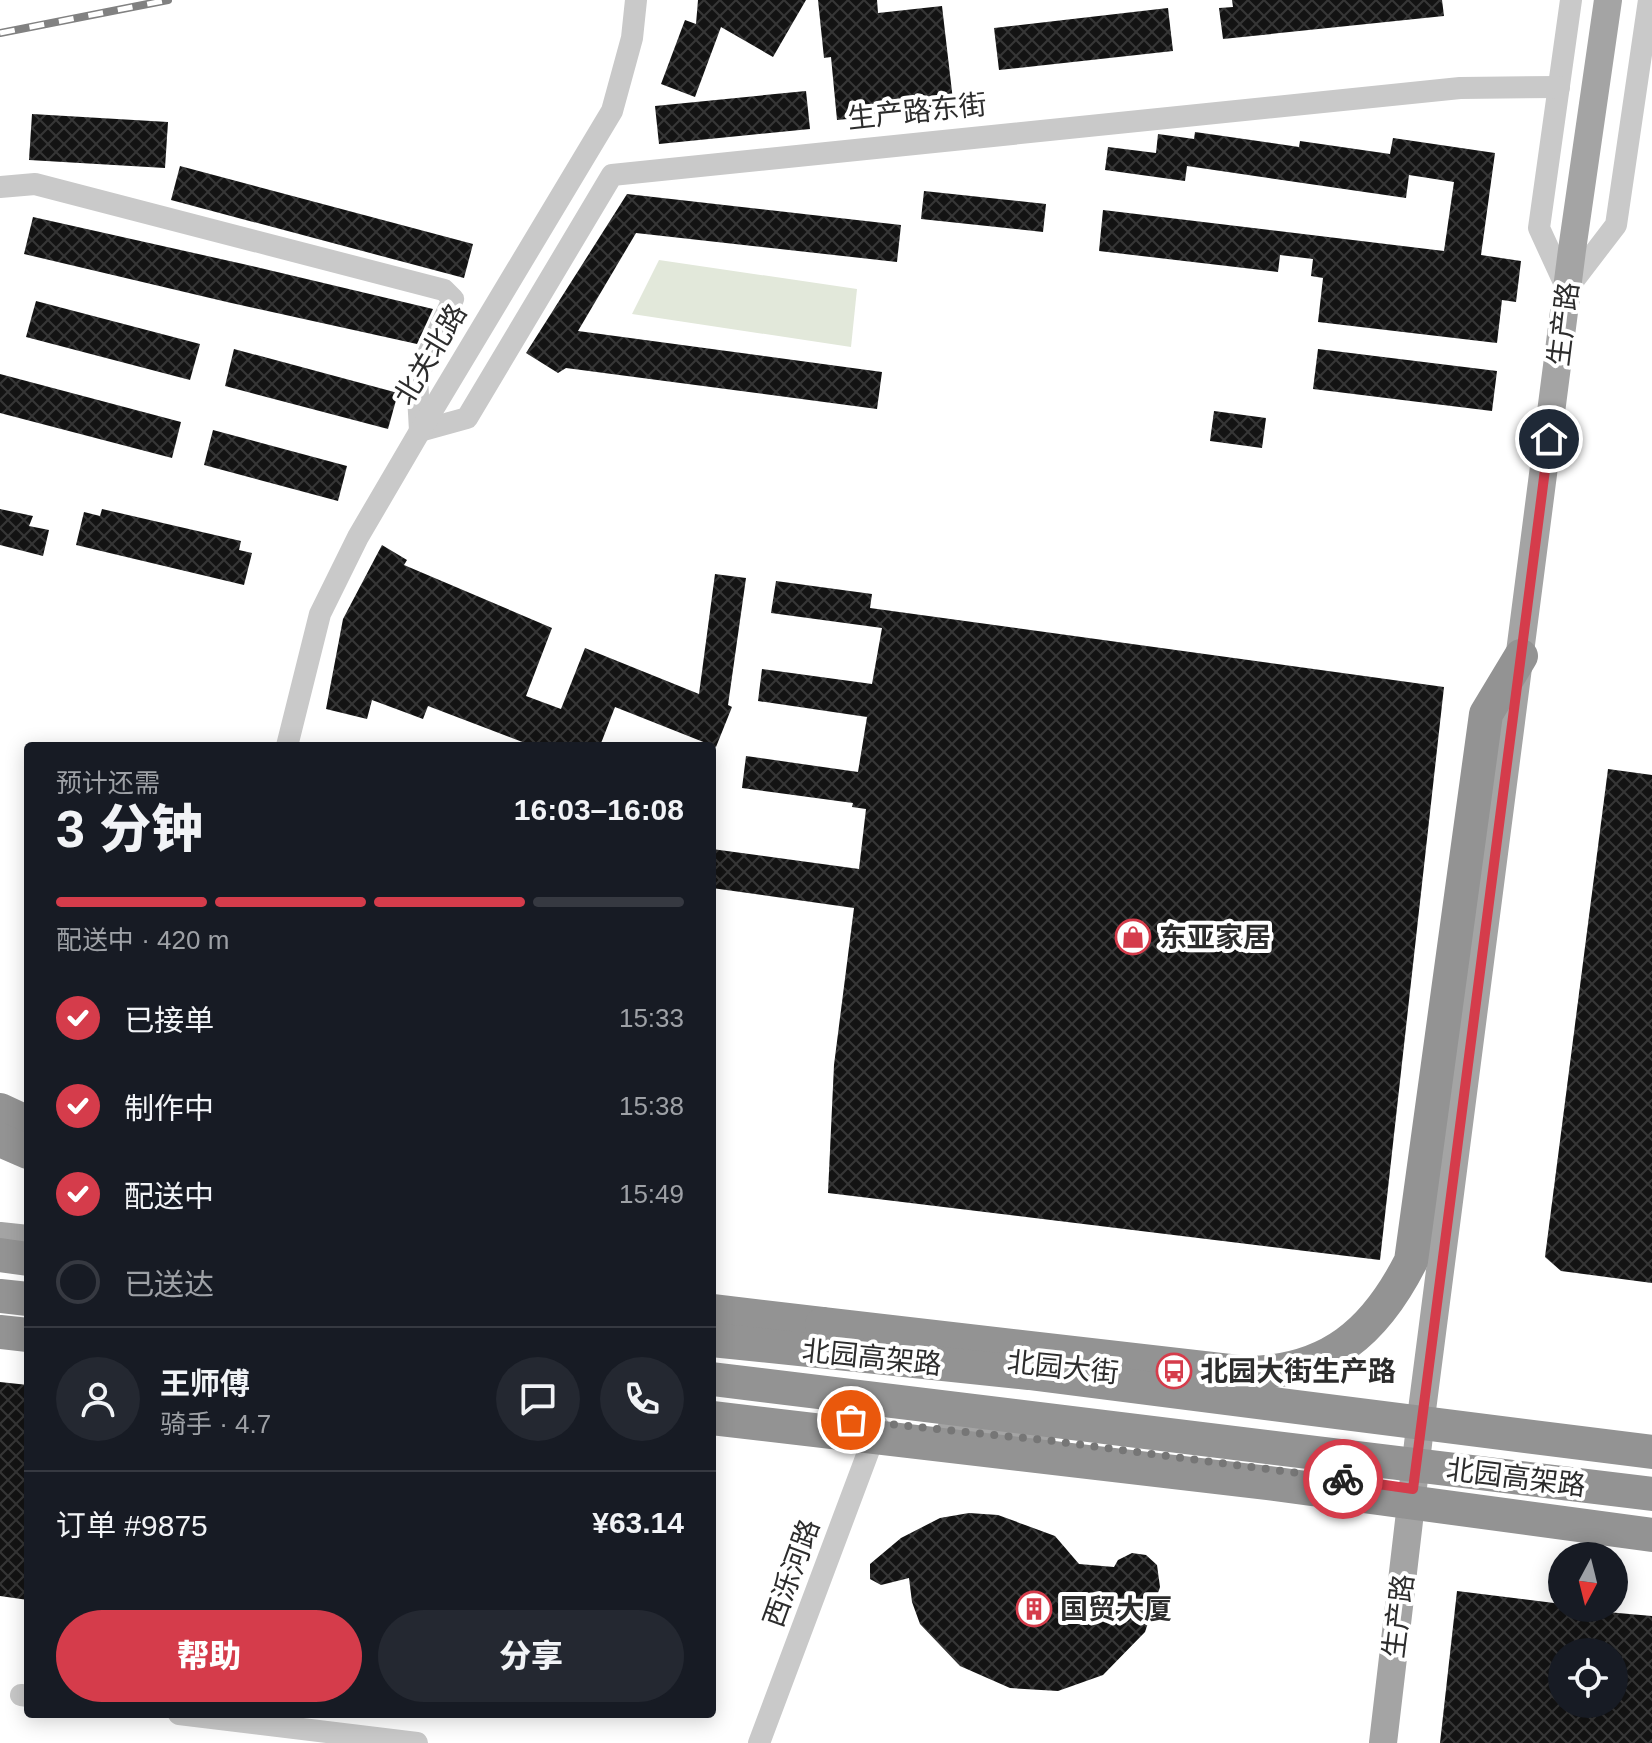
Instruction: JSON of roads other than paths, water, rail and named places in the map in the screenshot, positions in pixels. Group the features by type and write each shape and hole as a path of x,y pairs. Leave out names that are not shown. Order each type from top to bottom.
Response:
{"highway":[{"path":"716,1311 1247,1373 1297,1368 1323,1359 1352,1341 1389,1300 1411,1261 1486,714 1521,656"},
{"path":"0,1110 24,1121"},
{"path":"0,1140 24,1150"},
{"path":"0,1255 24,1258"},
{"path":"0,1296 24,1299"},
{"path":"822,1324 882,1344 1029,1373"},
{"path":"0,1332 24,1335"},
{"name":"北园高架路","path":"716,1340 1029,1373 1652,1452"},
{"name":"北园高架路","path":"716,1379 1652,1494"},
{"path":"716,1418 1268,1483 1652,1535"},
{"path":"842,1433 1041,1419"}],"main road":[{"name":"生产路","path":"1383,1743 1422,1410 1567,289 1608,0"},
{"path":"0,1236 24,1239"},
{"path":"0,1316 24,1319"},
{"name":"北园大街","path":"716,1328 1422,1410 1511,1417 1652,1438"},
{"path":"716,1402 1652,1518"}],"street":[{"name":"北关北路","path":"288,742 320,614 358,537 612,111 632,38 636,0"},
{"path":"1571,0 1539,228 1567,289 1616,225 1648,34 1649,0"},
{"name":"生产路东街","path":"420,431 467,418 612,175 1444,89 1559,87"},
{"path":"0,187 35,184 444,290 453,299 417,378 420,431"},
{"name":"西泺河路","path":"759,1743 879,1424"},
{"path":"196,1718 259,1733 417,1743"}],"railway":[{"path":"0,33 168,0"}],"place":[{"name":"东亚家居","path":"1133,937"},
{"name":"北园大街生产路","path":"1174,1371"},
{"name":"国贸大厦","path":"1034,1609"}]}
